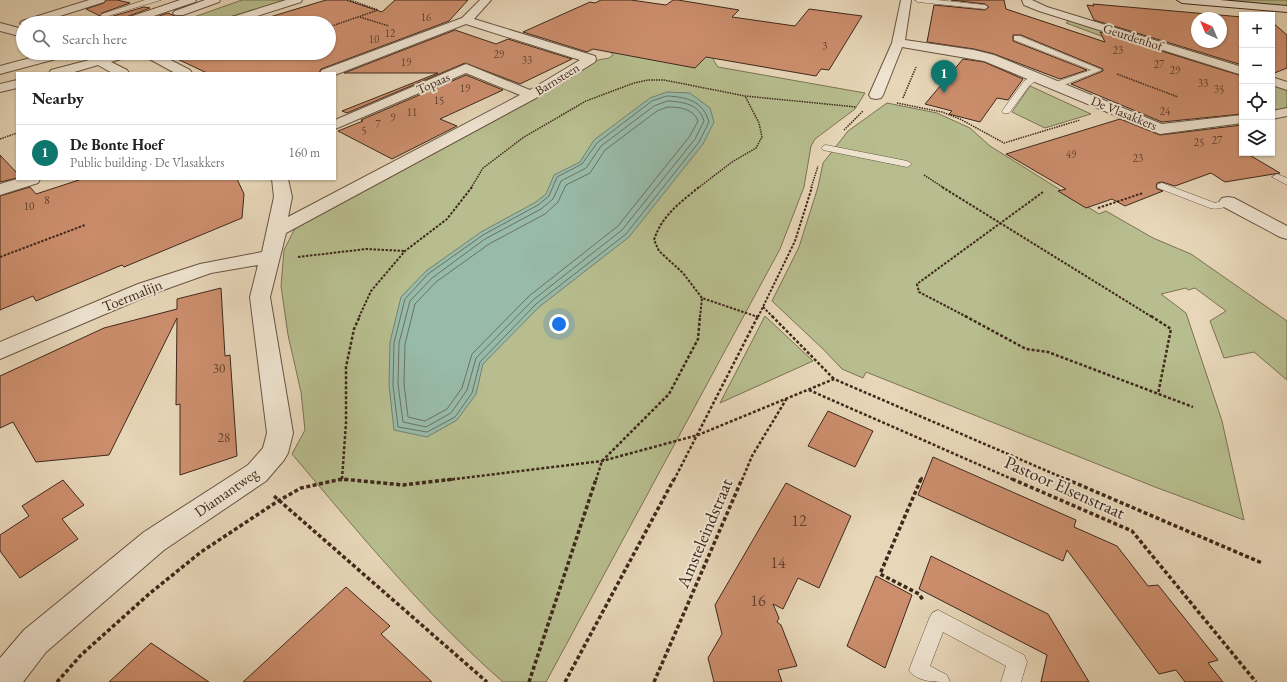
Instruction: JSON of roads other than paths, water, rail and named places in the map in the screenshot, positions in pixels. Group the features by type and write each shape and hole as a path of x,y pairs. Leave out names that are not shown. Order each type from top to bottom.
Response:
{"street":[{"path":"49,16 100,0"},
{"path":"143,16 191,0"},
{"path":"171,16 215,0"},
{"path":"245,16 296,0"},
{"path":"330,72 466,20 486,0"},
{"path":"876,96 898,43 906,0"},
{"name":"Geurdenhof","path":"1027,0 1028,3 1043,9 1239,70"},
{"path":"1182,0 1287,9"},
{"name":"Barnsteen","path":"277,230 531,95 590,59 466,20"},
{"path":"4,28 16,25"},
{"path":"4,28 16,31"},
{"name":"De Vlasakkers","path":"898,43 974,54 989,58 1160,129 1239,119"},
{"path":"0,64 16,59"},
{"path":"0,70 37,60"},
{"path":"60,72 103,60"},
{"path":"161,60 183,72"},
{"path":"100,61 120,72"},
{"name":"Topaas","path":"336,126 466,68 531,95"},
{"path":"1275,82 1287,86"},
{"path":"0,88 16,84"},
{"path":"1275,114 1287,112"},
{"path":"0,190 29,180"},
{"name":"Diamantweg","path":"4,682 4,678 35,641 148,546 257,473 275,453 280,433 260,297 277,230 283,197 280,180"},
{"path":"1228,202 1286,231"},
{"name":"Toermalijn","path":"0,351 145,289 207,268 269,257"}],"lane":[{"path":"104,16 145,2 158,0"},
{"path":"918,0 985,8"},
{"name":"De Vlasakkers","path":"1017,38 1098,70 1056,85"},
{"path":"1006,111 1027,83 1037,77"},
{"path":"826,148 906,164"},
{"path":"1277,177 1287,182"},
{"path":"1162,186 1214,206 1228,202"},
{"path":"940,682 919,670 938,619 1017,662 1011,682"}],"water":[{"path":"667,92 690,93 710,108 714,122 703,144 629,237 539,307 483,364 476,394 457,420 427,437 394,430 389,385 390,342 401,297 426,271 481,232 536,202 546,194 554,175 580,162 594,140 650,98"}],"place":[{"name":"De Bonte Hoef","path":"944,93"}]}
